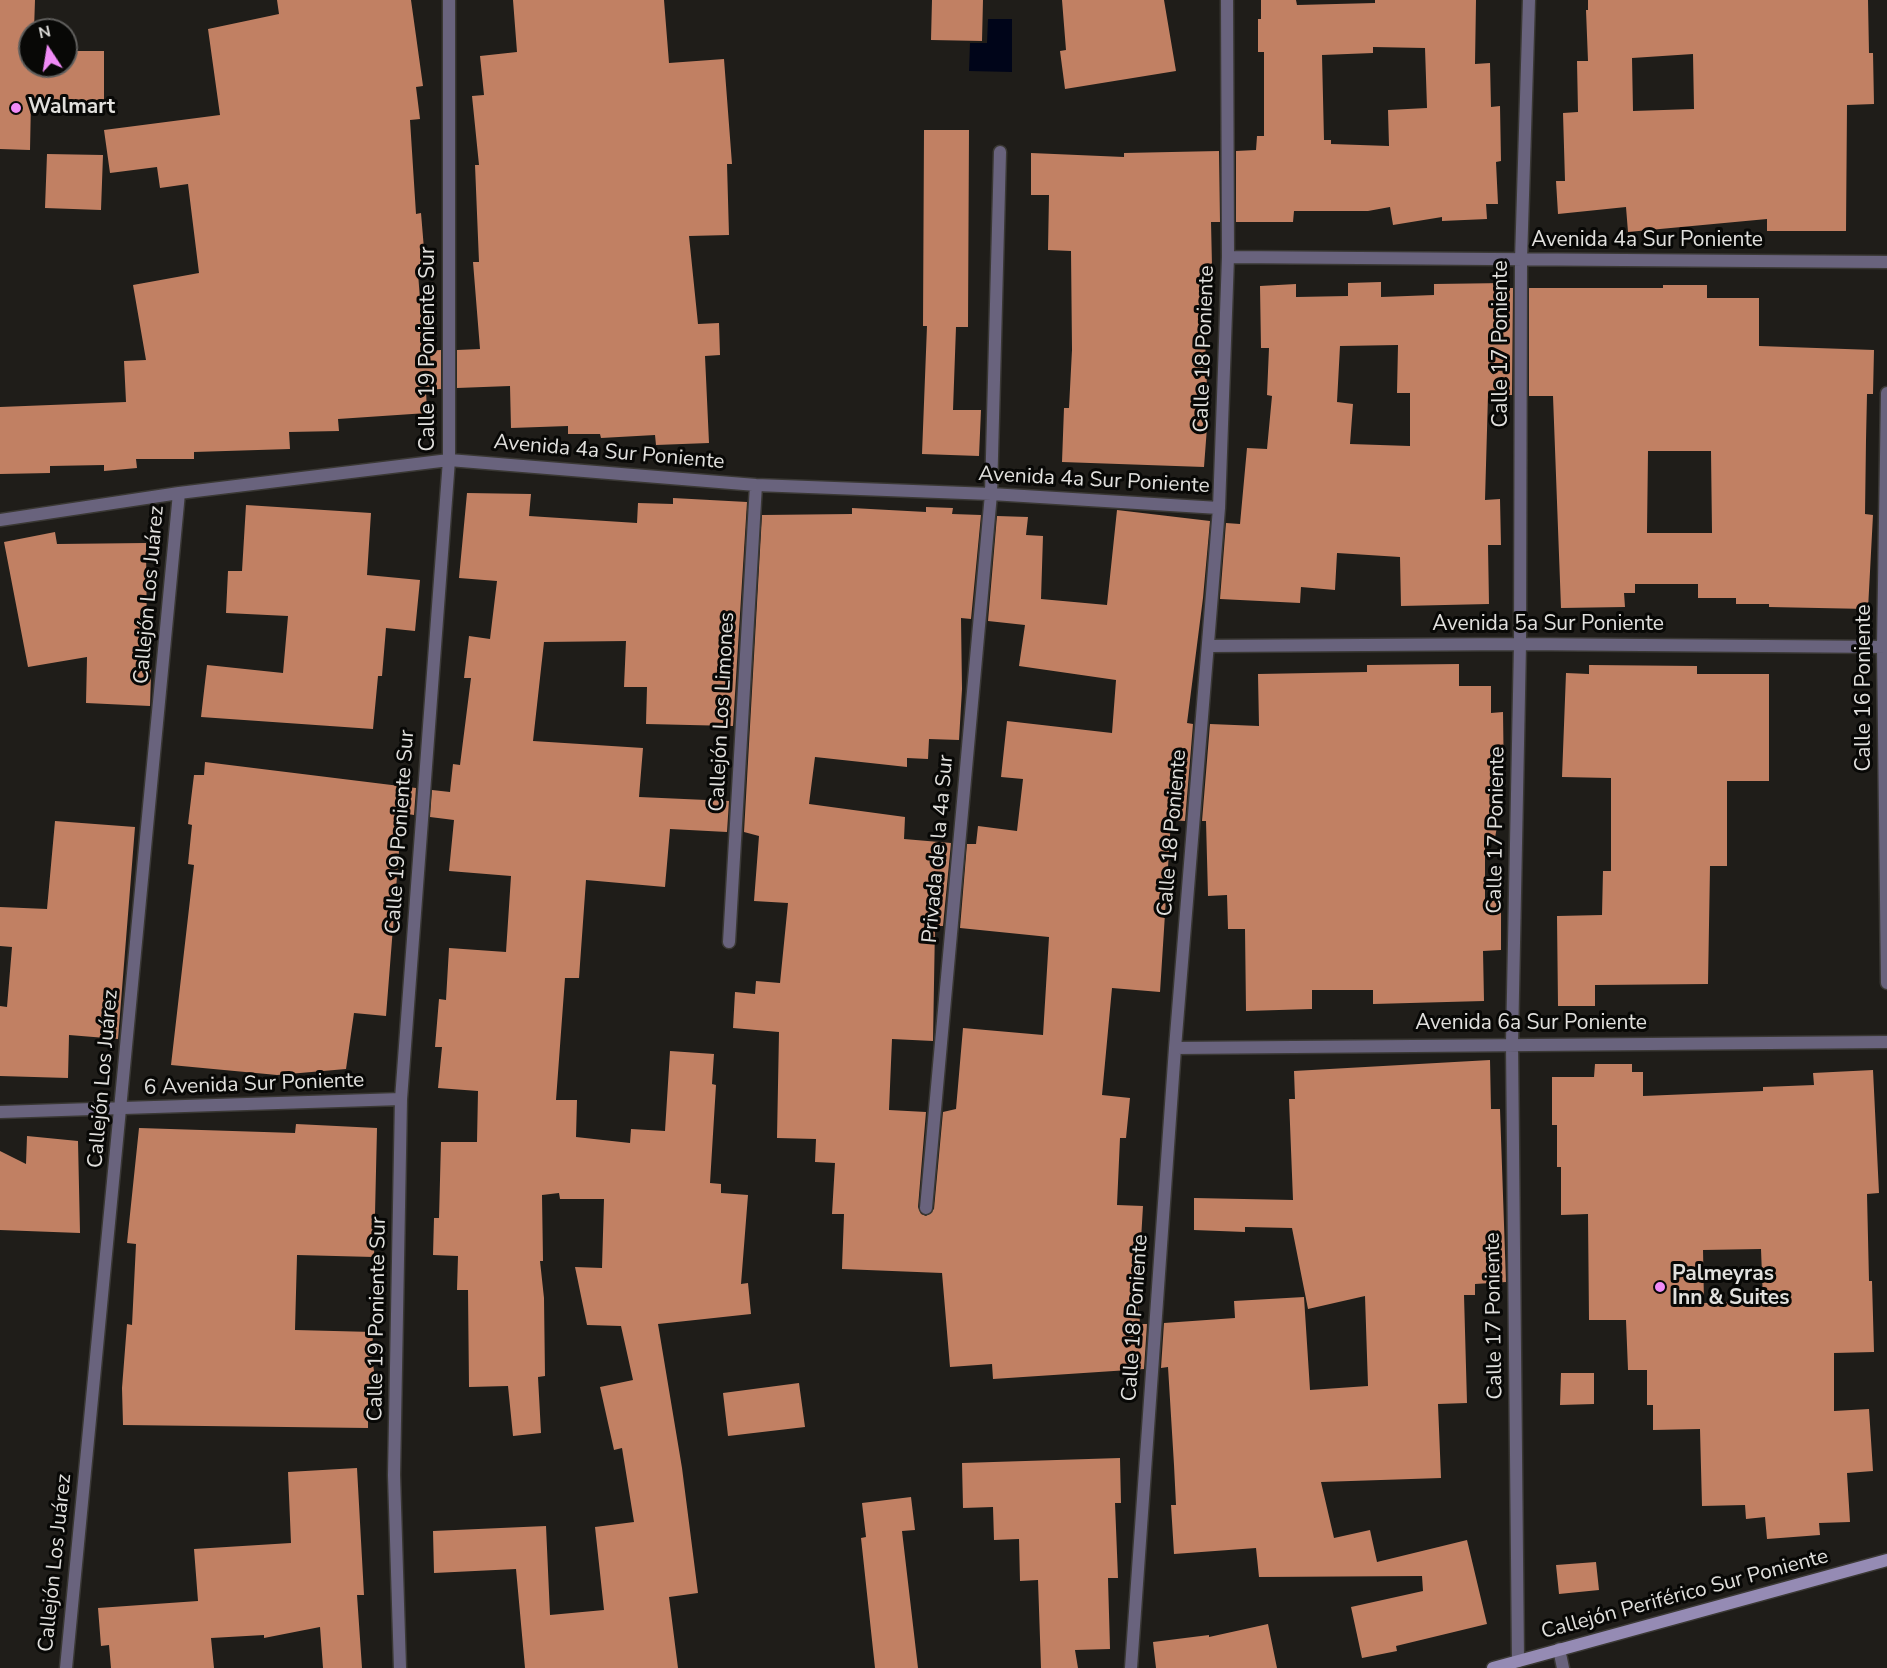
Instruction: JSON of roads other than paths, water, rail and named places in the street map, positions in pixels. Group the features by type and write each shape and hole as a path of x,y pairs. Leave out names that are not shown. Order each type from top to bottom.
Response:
{"main road":[{"name":"Callejón Periférico Sur Poniente","path":"1493,1668 1887,1560"}],"street":[{"name":"Calle 19 Poniente Sur","path":"400,1668 394,1475 401,1099 449,460 449,0"},
{"name":"Calle 18 Poniente","path":"1131,1668 1175,1048 1219,508 1228,257 1227,0"},
{"name":"Calle 17 Poniente","path":"1518,1661 1512,1043 1520,644 1521,260 1529,0"},
{"name":"Privada de la 4a Sur","path":"926,1208 991,494 1000,152"},
{"name":"Avenida 4a Sur Poniente","path":"1228,257 1887,262"},
{"name":"Calle 16 Poniente","path":"1887,393 1885,647 1887,982"},
{"name":"Avenida 4a Sur Poniente","path":"0,520 179,493 449,460 756,485 991,494 1219,508"},
{"name":"Callejón Los Limones","path":"729,942 756,485"},
{"name":"Callejón Los Juárez","path":"66,1668 179,493"},
{"name":"Avenida 5a Sur Poniente","path":"1209,646 1520,644 1885,647"},
{"name":"Avenida 6a Sur Poniente","path":"1175,1048 1512,1043 1887,1042"},
{"name":"6 Avenida Sur Poniente","path":"0,1112 401,1099"},
{"path":"1559,1649 1563,1668"}],"water":[{"path":"988,19 1012,19 1012,72 969,71 970,43 987,43"}],"place":[{"name":"Walmart","path":"16,108"},
{"name":"Palmeyras Inn & Suites","path":"1660,1287"}]}
